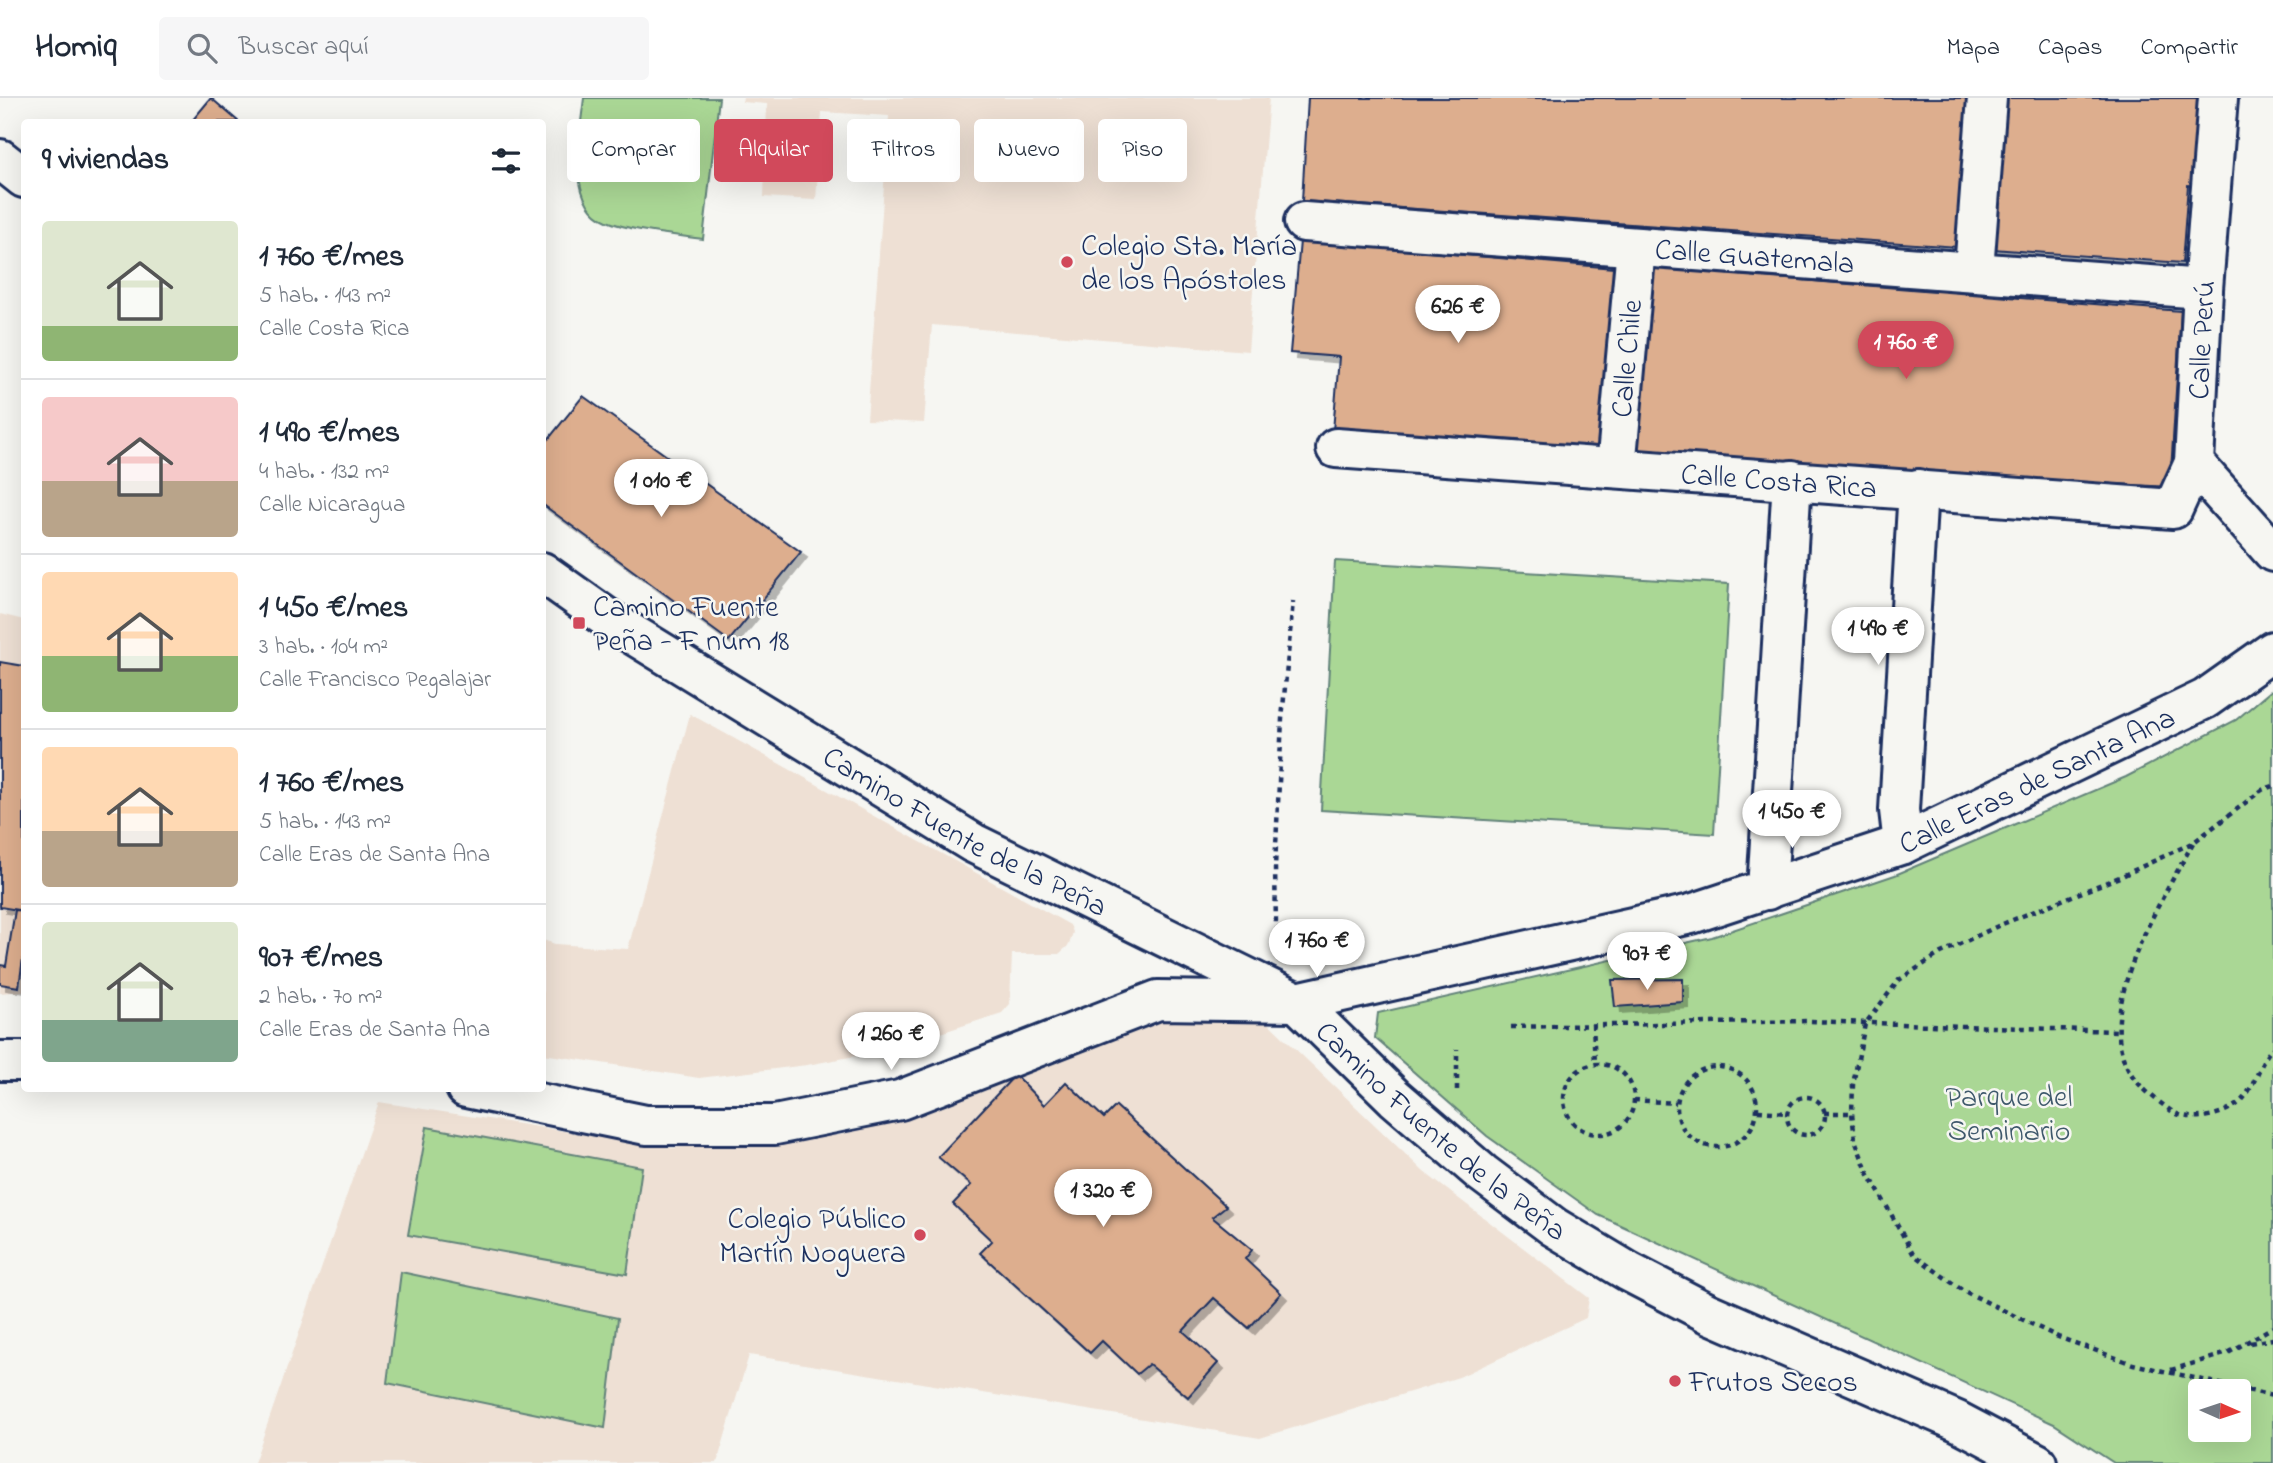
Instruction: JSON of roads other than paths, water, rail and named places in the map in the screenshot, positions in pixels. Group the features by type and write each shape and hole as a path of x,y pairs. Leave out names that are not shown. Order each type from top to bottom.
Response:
{"street":[{"path":"1974,271 1987,98"},
{"name":"Calle Perú","path":"2194,463 2203,289 2218,98"},
{"path":"0,159 21,176"},
{"name":"Calle Guatemala","path":"1304,222 2203,289"},
{"name":"Calle Chile","path":"1616,468 1636,247"},
{"name":"Calle Costa Rica","path":"1336,448 2173,509 2194,463"},
{"path":"2194,463 2273,552"},
{"path":"1767,890 1792,480"},
{"path":"1903,844 1899,810 1918,489"},
{"name":"Camino Fuente de la Peña","path":"546,575 635,635 973,843 1297,1002 1410,1111 1482,1172 1554,1227 1629,1272 1708,1313 1957,1421 2037,1463"},
{"name":"Calle Eras de Santa Ana","path":"485,1092 646,1125 775,1125 900,1101 1158,1000 1297,1002 1692,914 1903,844 2206,699 2273,651"},
{"path":"0,1061 21,1061"}],"place":[{"name":"Colegio Sta. María de los Apóstoles","path":"1067,262"},
{"name":"Camino Fuente Peña - F num 18","path":"579,623"},
{"name":"Colegio Público Martín Noguera","path":"920,1235"},
{"name":"Frutos Secos","path":"1675,1381"}],"park label":[{"name":"Parque del Seminario","path":"2009,1113"}]}
